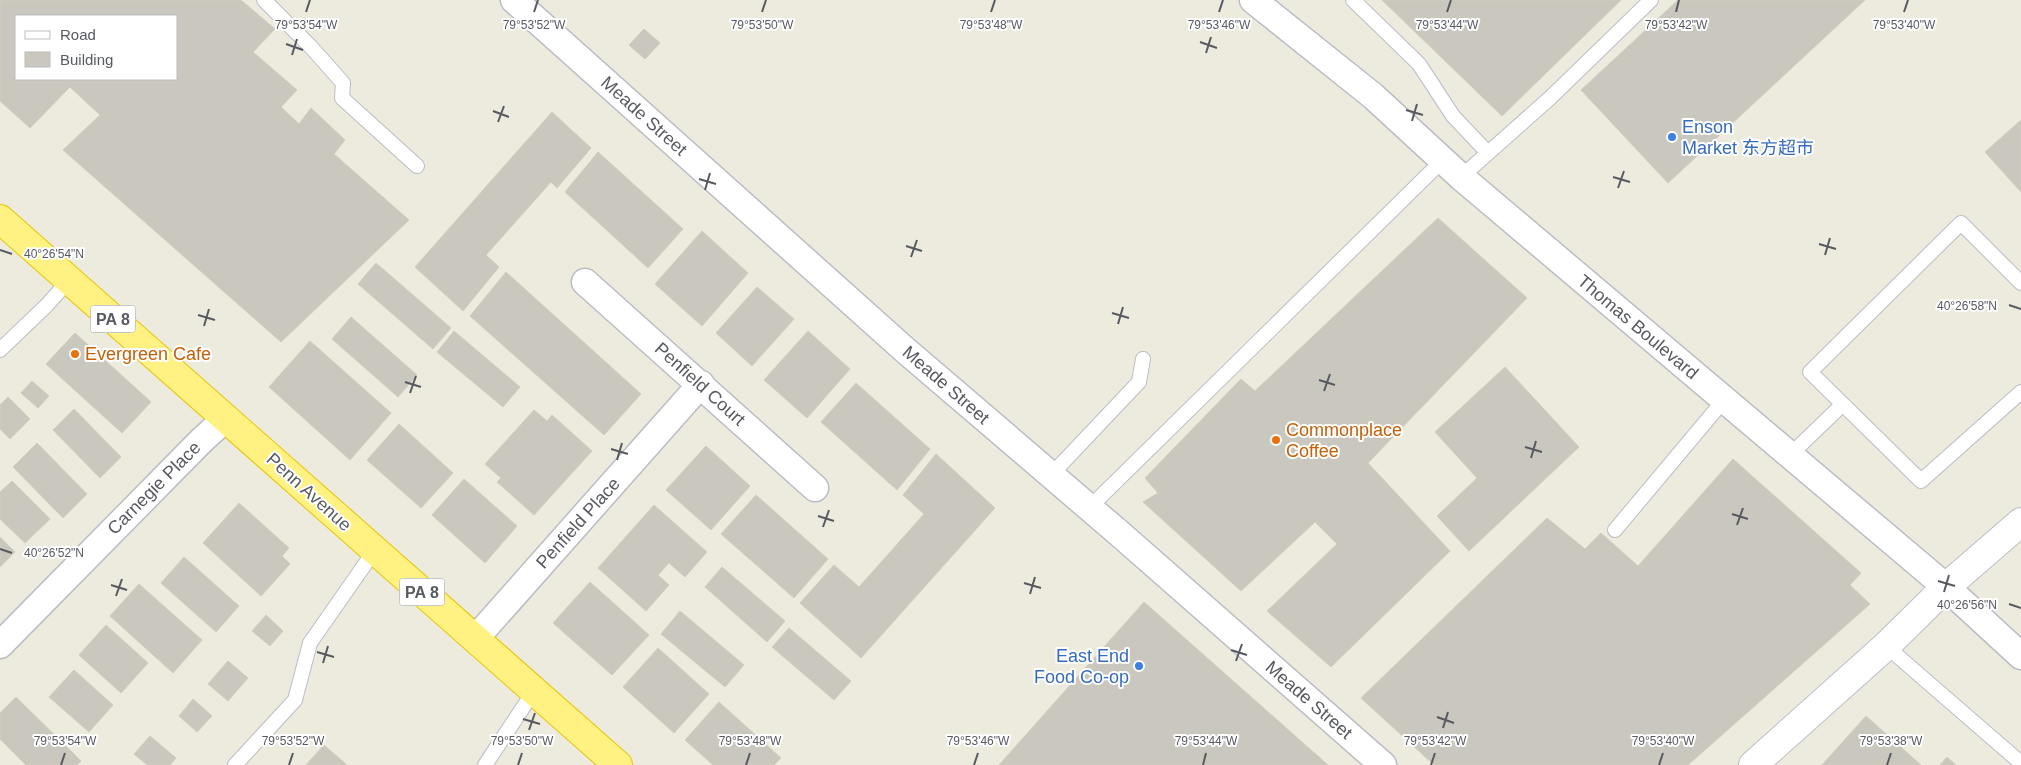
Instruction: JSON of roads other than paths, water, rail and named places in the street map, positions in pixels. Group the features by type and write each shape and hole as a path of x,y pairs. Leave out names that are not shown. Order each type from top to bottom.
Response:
{"highway":[{"name":"Penn Avenue","path":"0,219 618,765"}],"main road":[{"path":"1753,765 1886,646 1946,587 2021,522"}],"street":[{"name":"Meade Street","path":"514,0 905,350 1383,765"},
{"name":"Thomas Boulevard","path":"1253,0 1372,96 1452,168 1946,587 2021,656"},
{"name":"Penfield Court","path":"584,282 701,384 815,488"},
{"name":"Penfield Place","path":"475,638 701,384"},
{"name":"Carnegie Place","path":"0,645 194,448 226,418"}],"lane":[{"path":"264,0 311,46 343,82 342,98 417,166"},
{"path":"1353,0 1419,64 1453,116 1488,153"},
{"path":"1089,508 1452,168 1488,153 1550,98 1651,0"},
{"path":"2021,283 1961,223 1810,372 1921,481 2021,392"},
{"path":"0,350 47,305 69,280"},
{"path":"1051,475 1139,382 1143,359"},
{"path":"1615,530 1724,400"},
{"path":"1790,455 1842,404"},
{"path":"234,765 295,700 310,643 375,550"},
{"path":"1886,646 2021,763"},
{"path":"485,765 534,691"}],"place":[{"name":"Enson Market 东方超市","path":"1672,137"},
{"name":"Evergreen Cafe","path":"75,354"},
{"name":"Commonplace Coffee","path":"1276,440"},
{"name":"East End Food Co-op","path":"1139,666"}]}
